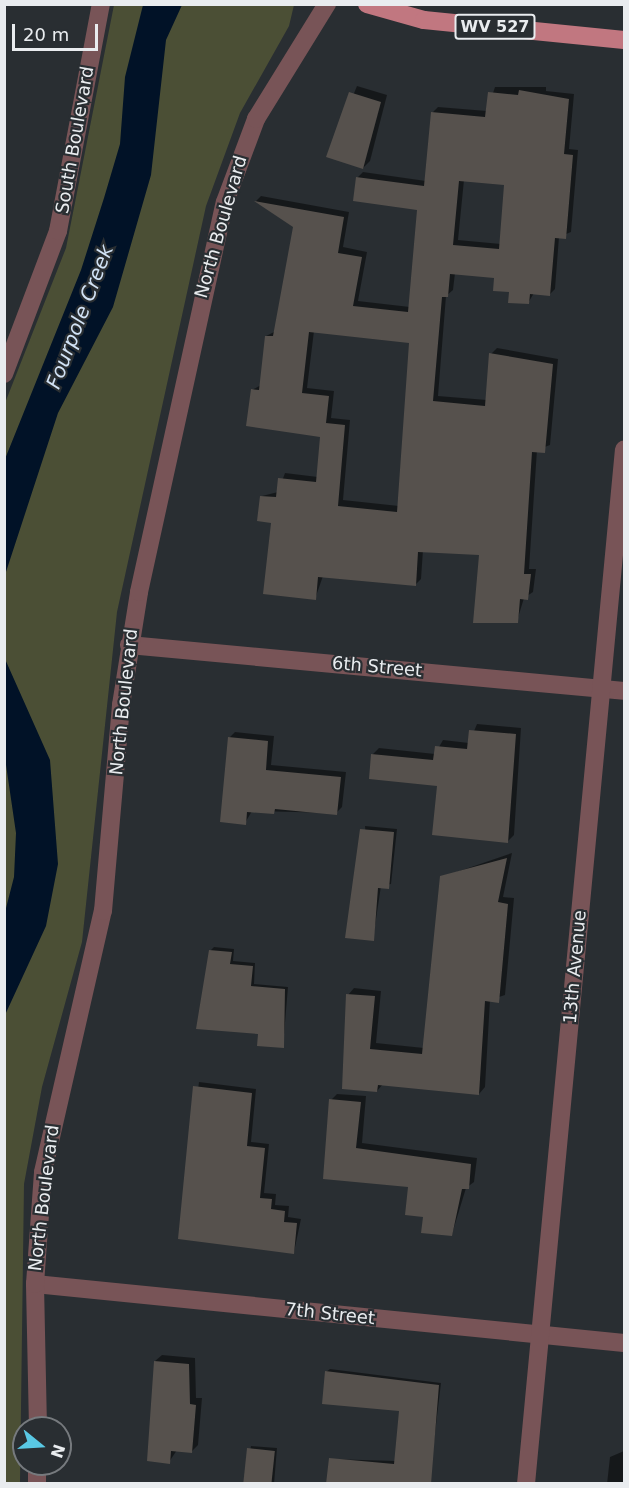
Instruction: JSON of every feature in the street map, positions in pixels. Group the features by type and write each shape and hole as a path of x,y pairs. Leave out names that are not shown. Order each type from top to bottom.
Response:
{"main road":[{"name":"WV 527","path":"367,4 424,20 624,40"}],"street":[{"name":"South Boulevard","path":"4,374 58,231 101,4"},
{"name":"North Boulevard","path":"38,1416 35,1284 52,1122 103,911 129,645 225,202 256,119 327,4"},
{"name":"13th Avenue","path":"526,1484 624,450"},
{"name":"6th Street","path":"129,645 624,691"},
{"name":"7th Street","path":"35,1284 624,1343"}],"green space":[{"path":"114,5 294,5 289,26 240,113 206,206 117,612 82,942 42,1087 24,1184 21,1416 12,1416 12,1476 20,1476 20,1483 5,1484 5,403 66,248"}],"water":[{"name":"Fourpole Creek","path":"143,5 182,5 166,40 151,175 113,307 58,413 5,575 5,459 81,270 104,198 120,144 125,77"},
{"path":"5,659 50,760 58,864 46,926 5,1015 5,912 14,877 16,833 5,758"}],"building":[{"path":"519,90 569,99 564,154 573,155 566,239 555,238 550,296 530,294 529,304 508,303 509,292 493,291 494,278 450,274 448,297 442,297 433,401 485,406 489,353 553,364 545,453 532,452 524,574 531,574 528,600 520,599 518,623 473,623 479,555 418,552 416,586 318,577 316,600 263,594 271,523 257,521 260,496 276,497 278,478 316,482 320,437 246,426 251,389 259,390 265,336 273,336 293,227 254,201 344,217 338,253 362,257 353,306 408,312 417,210 353,201 356,177 424,186 431,112 485,117 488,92 518,95","holes":["459,181 504,185 499,249 453,245","309,332 409,343 397,512 338,506 345,425 326,423 329,396 302,393"]},
{"path":"349,92 381,102 363,169 326,157"},
{"path":"469,730 516,734 508,843 432,835 437,786 369,779 371,754 433,760 435,746 467,749"},
{"path":"228,737 268,741 266,770 341,777 337,815 275,809 274,814 247,812 246,825 220,822"},
{"path":"360,829 394,832 389,889 378,888 374,941 345,938"},
{"path":"507,858 498,902 508,904 499,1003 485,1001 479,1095 378,1085 377,1092 342,1089 346,994 375,996 370,1049 422,1054 440,876"},
{"path":"209,950 232,952 230,964 253,966 251,986 285,989 284,1048 257,1046 258,1034 196,1029"},
{"path":"193,1086 252,1093 247,1146 265,1148 260,1198 272,1199 271,1209 285,1211 284,1222 297,1223 294,1254 178,1239"},
{"path":"329,1099 361,1102 356,1148 471,1164 469,1189 462,1189 452,1236 421,1233 423,1217 405,1215 408,1187 323,1179"},
{"path":"154,1361 189,1364 190,1404 196,1405 192,1453 171,1451 170,1464 147,1461"},
{"path":"325,1371 439,1385 431,1484 326,1484 329,1458 394,1464 399,1411 322,1404"},
{"path":"247,1448 275,1451 271,1484 243,1484"}]}
